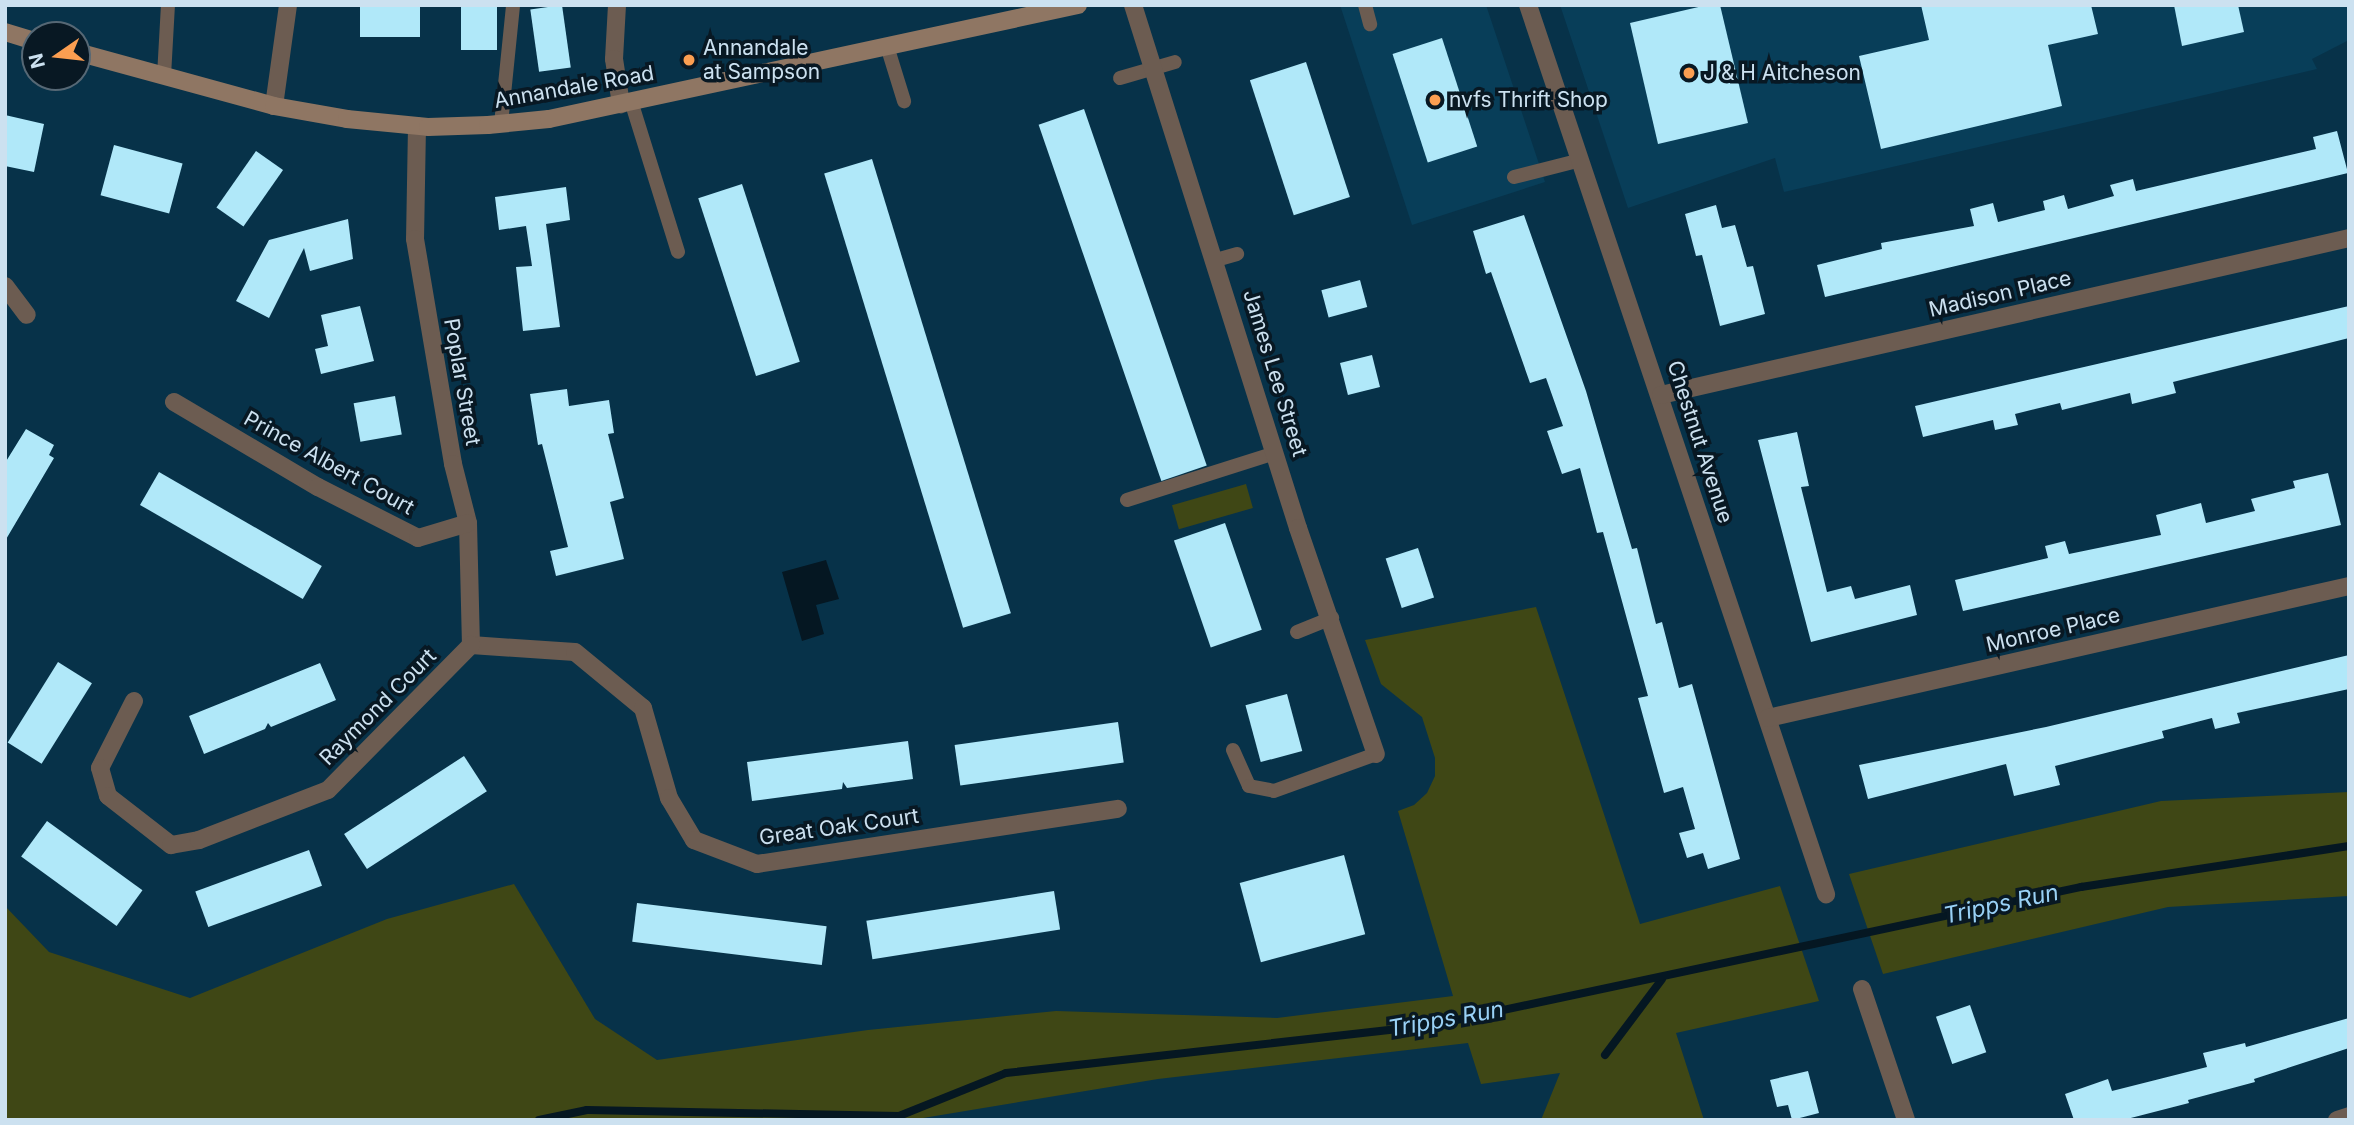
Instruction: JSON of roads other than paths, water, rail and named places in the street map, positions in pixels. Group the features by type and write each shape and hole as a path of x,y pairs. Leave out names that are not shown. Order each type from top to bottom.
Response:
{"main road":[{"name":"Annandale Road","path":"91,56 274,106 417,126 502,124 626,103 1078,5"}],"street":[{"path":"274,106 288,5"},
{"path":"617,5 614,59 626,103"},
{"name":"James Lee Street","path":"1133,5 1275,453 1376,754"},
{"name":"Chestnut Avenue","path":"1528,5 1577,161 1588,178 1826,894"},
{"name":"Poplar Street","path":"417,126 415,239 453,464 468,523 471,645"},
{"name":"Madison Place","path":"1661,394 2349,238"},
{"path":"5,286 27,315"},
{"name":"Prince Albert Court","path":"174,402 318,487 418,538 468,523"},
{"name":"Monroe Place","path":"1768,718 2349,586"},
{"name":"Raymond Court","path":"134,701 100,768 108,796 171,845 199,840 328,790 471,645"},
{"name":"Great Oak Court","path":"471,645 575,652 643,708 669,798 694,840 757,864 1118,809"},
{"path":"1862,989 1906,1120"},
{"path":"2337,1120 2349,1116"}],"lane":[{"path":"164,76 168,5"},
{"path":"502,124 513,5"},
{"path":"1365,5 1370,24"},
{"path":"887,46 904,101"},
{"path":"1120,78 1175,62"},
{"path":"626,103 677,251"},
{"path":"1514,177 1577,161"},
{"path":"1216,260 1237,254"},
{"path":"1127,500 1275,453"},
{"path":"1297,632 1332,618"},
{"path":"1233,750 1249,786 1274,791 1376,754"}],"waterway":[{"name":"Tripps Run","path":"539,1120 587,1110 899,1116 1006,1073 1433,1025 2081,887 2349,846"},
{"path":"1605,1055 1662,979"}],"place":[{"name":"Annandale at Sampson","path":"689,60"},
{"name":"J & H Aitcheson","path":"1689,73"},
{"name":"nvfs Thrift Shop","path":"1435,100"}]}
